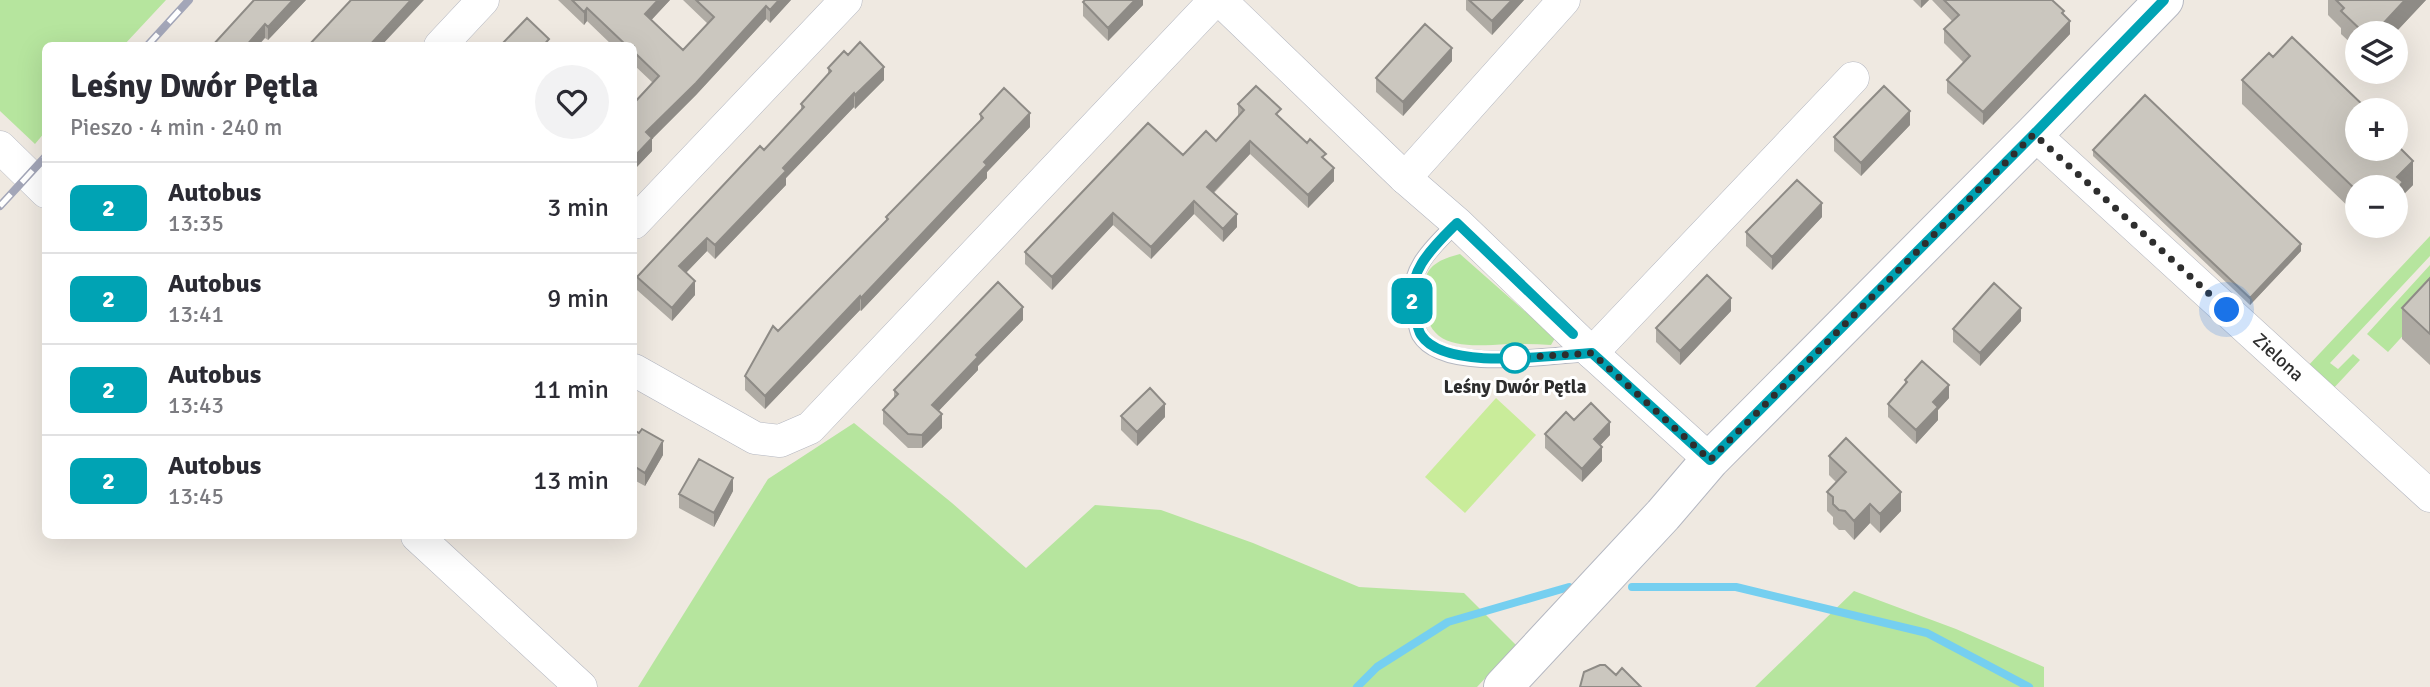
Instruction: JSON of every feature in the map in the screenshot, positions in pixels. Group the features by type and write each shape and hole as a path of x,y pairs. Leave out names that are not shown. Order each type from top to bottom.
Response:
{"street":[{"path":"444,42 483,0"},
{"path":"637,220 846,0"},
{"path":"637,372 755,438 780,441 810,428 1217,0 1405,178 1457,223 1592,353 1710,460"},
{"path":"1405,178 1564,0"},
{"path":"1503,687 1663,515 1710,460 2164,0"},
{"path":"1592,353 1853,78"},
{"name":"Zielona","path":"2022,145 2430,496"},
{"path":"0,147 42,188"},
{"path":"420,539 581,687"}],"lane":[{"path":"1457,223 1418,265 1411,298 1420,335 1436,350 1457,357 1490,359 1592,353"}],"green space":[{"path":"0,0 166,0 127,42 42,42 42,136 35,144 0,111"},
{"path":"2430,236 2430,256 2330,363 2338,369 2353,354 2360,360 2331,391 2306,368"},
{"path":"1460,254 1555,338 1551,345 1459,344 1436,334 1429,323 1425,308 1425,279 1435,264"},
{"path":"2430,265 2430,306 2388,352 2367,334"},
{"path":"1496,398 1536,435 1465,513 1425,477"},
{"path":"854,423 1026,568 1095,505 1161,510 1253,543 1359,587 1464,593 1516,645 1477,687 638,687 768,479"},
{"path":"1854,591 1956,629 2044,667 2044,687 1755,687"}],"building":[{"path":"254,0 293,0 268,27 265,24 249,42 216,42"},
{"path":"351,0 411,0 373,42 312,42"},
{"path":"572,0 658,0 645,14 683,50 714,17 696,0 779,0 770,10 766,6 696,83 646,132 652,138 637,154 637,100 659,76 637,55 637,42 623,42 587,8 584,12"},
{"path":"1135,0 1108,28 1083,2"},
{"path":"1469,0 1512,0 1492,21"},
{"path":"1944,0 2052,0 2070,21 1983,112 1947,80 1970,56 1944,29 1959,15"},
{"path":"2336,0 2405,0 2386,21 2351,21 2341,11 2344,8"},
{"path":"527,18 549,39 546,42 504,42"},
{"path":"1425,24 1452,48 1403,102 1376,78"},
{"path":"2292,37 2356,98 2345,98 2345,161 2408,161 2408,156 2413,161 2399,175 2345,175 2345,179 2242,80 2269,53 2273,57"},
{"path":"860,42 884,67 855,95 854,93 783,168 786,171 715,245 707,238 679,266 695,281 672,308 637,277 760,146 764,150 804,107 801,104 831,71 828,68 844,51 848,55"},
{"path":"1256,86 1281,109 1276,114 1307,143 1310,139 1326,154 1322,157 1334,168 1308,195 1250,141 1207,187 1237,214 1223,229 1194,201 1151,247 1113,213 1052,277 1025,252 1148,123 1183,155 1206,131 1216,141 1244,110 1238,104"},
{"path":"1884,86 1910,111 1861,163 1834,137"},
{"path":"1004,88 1030,113 984,162 987,165 765,396 745,376 773,326 778,331 888,219 886,217 983,118 980,114"},
{"path":"2145,95 2301,244 2250,298 2093,150"},
{"path":"1797,180 1822,203 1772,257 1746,232"},
{"path":"1707,275 1731,298 1680,351 1656,328"},
{"path":"2430,278 2430,334 2402,308"},
{"path":"998,282 1023,307 932,405 942,414 922,435 908,434 883,410 898,394 894,390"},
{"path":"1994,283 2021,308 1980,353 1953,329"},
{"path":"1922,361 1949,385 1933,402 1938,407 1916,430 1888,404"},
{"path":"1150,388 1165,404 1137,432 1121,416"},
{"path":"1591,403 1610,422 1594,439 1602,447 1582,469 1545,434 1566,412 1574,420"},
{"path":"642,429 663,441 645,473 637,468 637,432"},
{"path":"1846,438 1901,492 1880,514 1870,504 1854,521 1845,511 1839,510 1833,504 1833,497 1827,492 1846,472 1829,456"},
{"path":"699,459 733,478 714,513 679,494"},
{"path":"1605,665 1616,675 1622,668 1641,687 1580,687 1584,672"}],"waterway":[{"path":"1357,687 1377,667 1448,622 1569,587"},
{"path":"1632,587 1736,587 1927,633 2029,687"}],"railway":[{"path":"151,42 189,0"},
{"path":"0,206 42,160"}],"bus line":[{"name":"2","path":"1573,334 1457,223 1418,265 1411,298 1420,335 1436,350 1457,357 1490,359 1592,353 1710,460 2164,0"}],"place":[{"name":"Leśny Dwór Pętla","path":"1515,358"}],"route":[{"path":"1515,358 1592,353 1710,460 2034,134 2227,310"}]}
